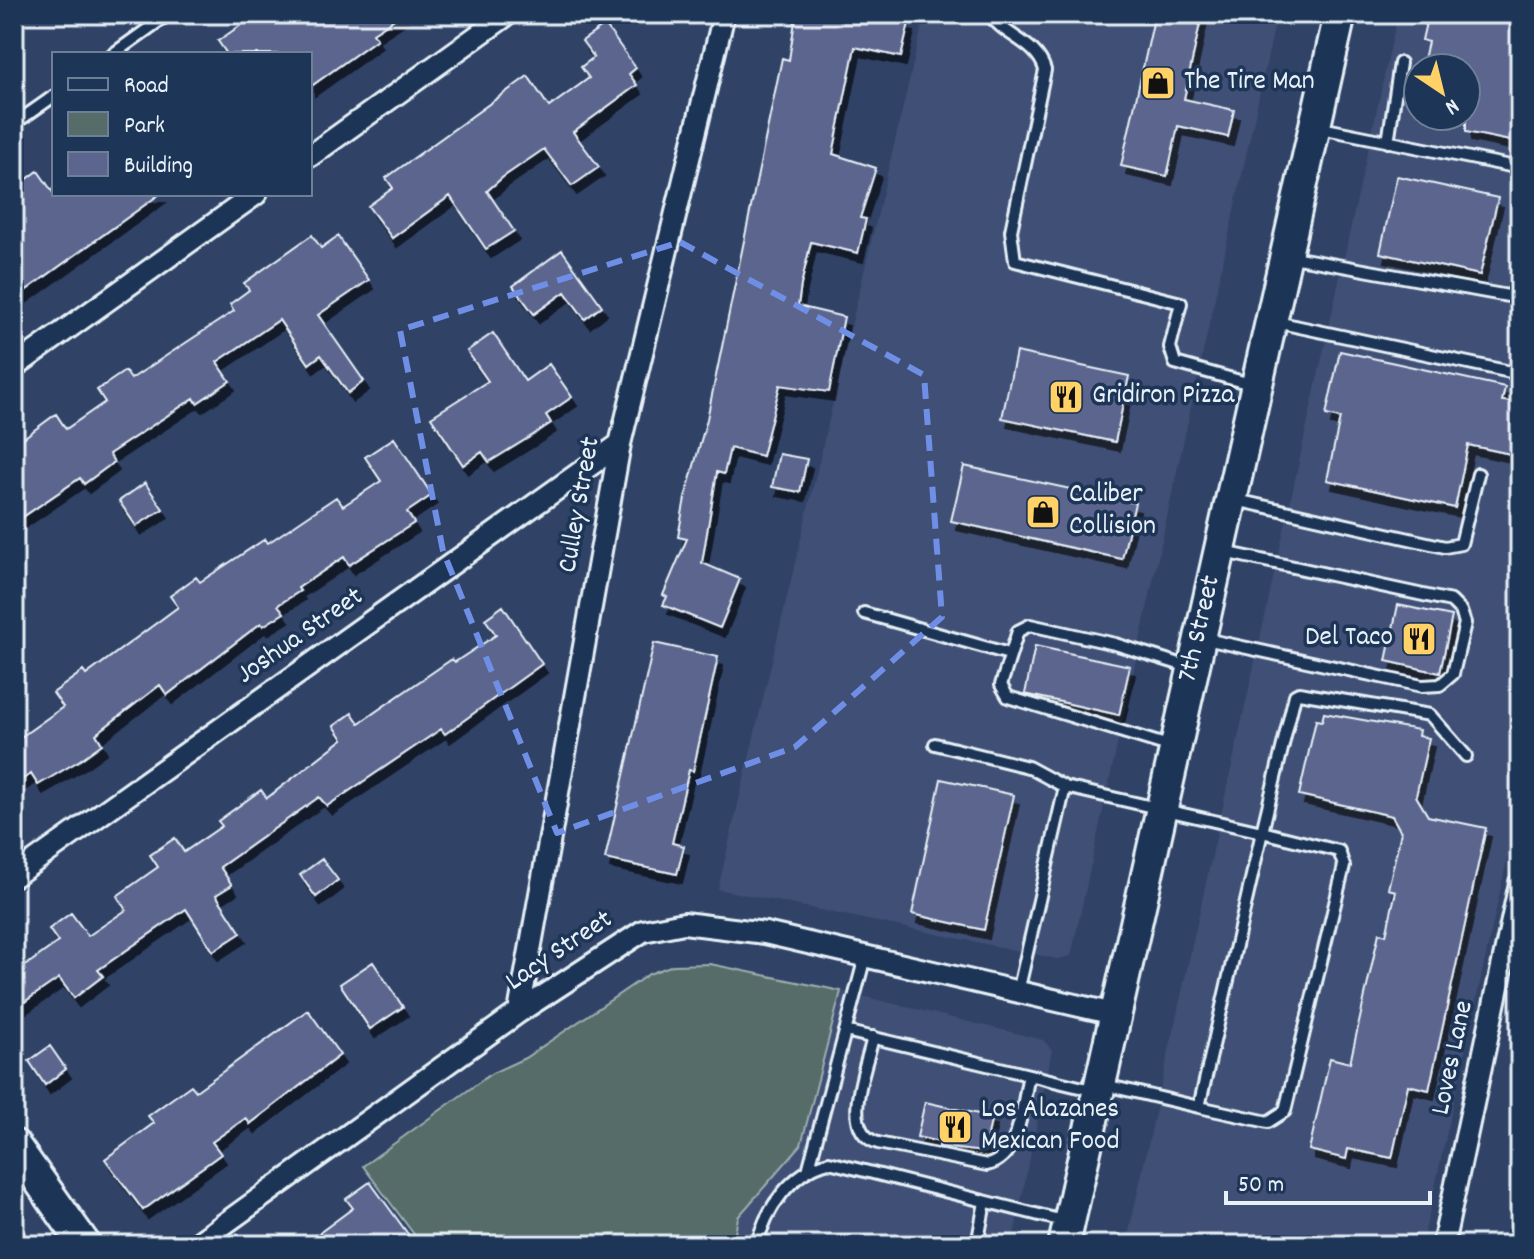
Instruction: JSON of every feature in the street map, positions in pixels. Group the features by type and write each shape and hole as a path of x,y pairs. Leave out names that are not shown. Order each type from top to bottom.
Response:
{"main road":[{"name":"7th Street","path":"1066,1234 1340,14"},
{"path":"14,1145 85,1245"}],"street":[{"path":"312,155 508,14"},
{"name":"Culley Street","path":"519,1012 620,444 724,14"},
{"path":"14,367 253,196"},
{"name":"Joshua Street","path":"14,876 620,444"},
{"name":"Loves Lane","path":"1443,1245 1520,883"},
{"name":"Lacy Street","path":"195,1245 519,1012 643,931 684,923 765,933 1114,1014"}],"lane":[{"path":"116,52 169,14"},
{"path":"989,14 995,23 1041,57 1045,70 1011,231 1015,261 1181,303 1170,347 1175,363 1256,386"},
{"path":"1388,142 1400,63"},
{"path":"14,124 52,97"},
{"path":"1314,127 1520,168"},
{"path":"1285,255 1508,296 1516,291 1520,279"},
{"path":"1270,321 1520,374"},
{"path":"1230,498 1445,547 1461,544 1478,474"},
{"path":"1199,638 1422,686 1440,685 1453,674 1465,623 1461,611 1451,601 1218,551"},
{"path":"864,613 1009,654"},
{"path":"1174,747 1008,697 1001,685 1018,631 1030,625 1115,644 1192,668"},
{"path":"1199,1107 1292,702 1299,693 1430,715 1466,756"},
{"path":"845,1031 1029,1075 1268,1122 1285,1111 1344,866 1339,851 1065,787 1028,767 935,744"},
{"path":"1018,992 1065,787"},
{"path":"757,1245 763,1219 809,1167 865,957"},
{"path":"873,1037 857,1121 863,1136 878,1143 987,1165 995,1163 1014,1139 1029,1075"},
{"path":"809,1167 829,1162 985,1202 1066,1234"},
{"path":"977,1245 985,1202"}],"highlighted area":[{"path":"680,242 924,375 942,617 795,747 557,833 443,551 400,330"}],"shaded area":[{"path":"925,14 1277,14 1071,956 1058,959 718,889"},
{"path":"1398,14 1520,14 1520,801 1422,1245 1126,1245"},
{"path":"841,991 1043,1040 1052,1050 1012,1245 733,1245 738,1217 801,1145"}],"green space":[{"path":"710,964 841,991 801,1145 738,1217 733,1245 422,1245 363,1166 492,1073 525,1058 649,974 673,965"}],"building":[{"path":"257,14 402,14 373,33 377,39 312,86 312,52 226,52 218,41"},
{"path":"796,14 872,14 909,23 901,57 855,47 833,154 876,168 860,218 866,219 858,253 811,242 801,285 798,306 844,317 829,392 780,385 762,456 730,448 724,474 717,472 702,563 740,579 720,628 663,605 667,597 663,595 687,539 678,537 685,498 707,419 782,58 789,60"},
{"name":"The Tire Man","path":"1155,14 1202,14 1184,99 1234,110 1228,137 1178,126 1167,176 1121,166"},
{"path":"1428,14 1520,14 1520,143 1466,132 1482,132 1482,52 1426,52 1428,42 1422,40"},
{"path":"605,25 636,68 629,74 637,85 573,132 599,167 572,186 544,149 503,177 487,191 514,231 486,249 450,196 392,238 368,206 393,188 386,178 528,76 549,107 589,78 581,67 594,57 582,41"},
{"path":"38,171 52,196 157,196 14,299 14,189"},
{"path":"1397,176 1498,198 1480,275 1380,253"},
{"path":"312,235 321,248 338,236 369,280 318,315 364,381 348,393 321,355 309,364 279,320 217,362 230,381 197,403 194,398 109,454 114,462 84,484 80,478 14,523 14,445 56,414 66,429 105,402 97,390 125,371 131,379 234,311 230,304 249,290 244,283"},
{"path":"562,250 602,306 585,319 565,292 534,314 513,286"},
{"path":"493,333 525,381 549,364 572,397 546,415 551,423 533,435 489,462 482,452 463,465 431,417 488,381 467,351"},
{"path":"1340,351 1505,387 1502,401 1520,403 1520,456 1468,445 1455,508 1327,480 1340,418 1326,415"},
{"name":"Gridiron Pizza","path":"1016,352 1129,376 1115,442 1002,418"},
{"path":"394,438 432,495 407,512 414,523 349,565 344,557 298,588 300,591 278,605 284,613 263,626 261,623 167,695 160,685 96,734 102,744 80,760 38,785 31,774 14,785 14,742 63,707 53,693 83,671 86,675 178,607 170,596 196,577 200,582 265,539 268,543 336,497 343,506 381,481 365,457"},
{"path":"779,454 807,459 800,492 772,487"},
{"name":"Caliber Collision","path":"964,466 1135,503 1122,559 951,521"},
{"path":"145,483 163,509 136,526 119,501"},
{"name":"Del Taco","path":"1398,605 1452,616 1440,673 1386,661"},
{"path":"503,606 542,664 445,734 441,729 327,806 319,797 220,867 232,885 216,895 241,933 213,951 186,909 98,970 103,976 74,998 59,978 14,1009 14,974 58,942 49,929 71,913 88,936 126,910 117,896 158,867 150,855 175,838 184,852 222,826 218,821 261,790 267,798 343,739 334,726 352,713 359,723 452,659 455,662 496,635 485,619"},
{"path":"654,643 718,657 693,771 689,770 672,843 684,846 677,874 605,859"},
{"path":"1035,646 1130,666 1119,715 1025,694"},
{"path":"1324,713 1419,730 1418,736 1429,738 1416,796 1428,816 1486,828 1429,1090 1408,1085 1392,1158 1348,1149 1346,1159 1309,1150 1330,1058 1350,1063 1379,933 1386,935 1396,891 1388,889 1401,832 1392,816 1299,795 1316,720 1322,721"},
{"path":"941,779 1014,795 984,930 912,914"},
{"path":"322,859 338,880 316,897 300,875"},
{"path":"373,962 403,1007 370,1029 340,984"},
{"path":"308,1010 340,1055 250,1124 246,1118 212,1142 221,1154 143,1210 105,1159 154,1123 148,1116 191,1085 196,1091"},
{"path":"50,1046 66,1069 45,1085 29,1061"},
{"name":"Los Alazanes Mexican Food","path":"925,1102 992,1117 984,1152 939,1147 940,1142 917,1137"},
{"path":"370,1182 416,1245 303,1245 353,1208 346,1199"}],"place":[{"name":"The Tire Man","path":"1158,83"},
{"name":"Gridiron Pizza","path":"1066,397"},
{"name":"Caliber Collision","path":"1043,512"},
{"name":"Del Taco","path":"1419,639"},
{"name":"Los Alazanes Mexican Food","path":"955,1127"}]}
